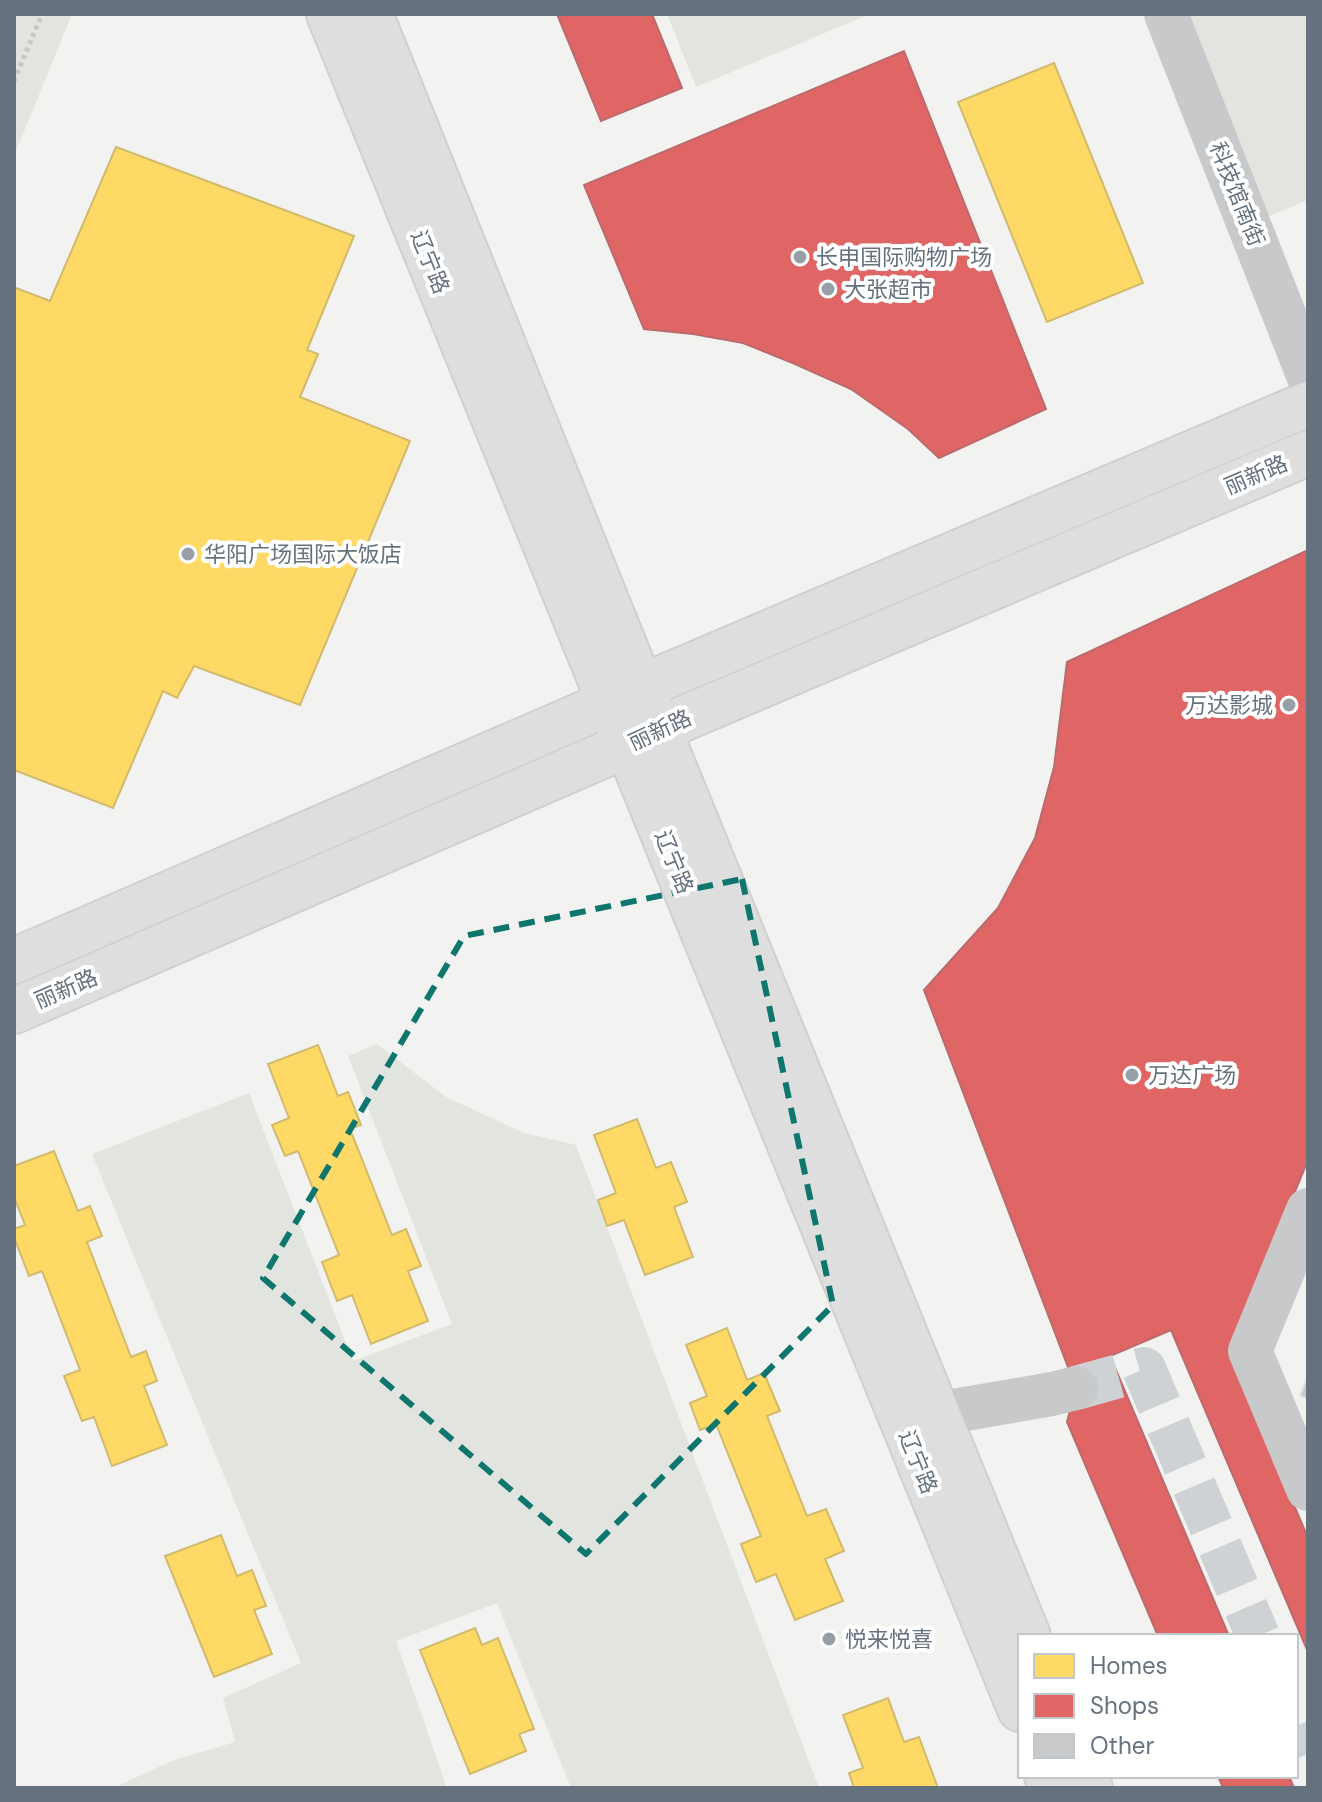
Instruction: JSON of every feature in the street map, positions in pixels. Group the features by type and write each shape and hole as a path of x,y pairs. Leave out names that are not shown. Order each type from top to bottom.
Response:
{"main road":[{"name":"辽宁路","path":"329,14 936,1414 1027,1634"},
{"name":"辽宁路","path":"370,14 625,695"},
{"name":"丽新路","path":"14,961 625,695 1308,404"},
{"name":"丽新路","path":"14,1011 643,737 1308,453"},
{"name":"辽宁路","path":"643,737 1018,1704"}],"street":[{"name":"科技馆南街","path":"1166,14 1308,375"},
{"path":"1308,1210 1250,1351 1308,1489"},
{"path":"936,1414 1076,1388"}],"path":[{"path":"14,81 42,14"}],"highlighted area":[{"path":"742,879 833,1305 586,1554 263,1278 464,936"}],"shaded area":[{"path":"14,14 72,14 14,156"},
{"path":"667,14 870,14 696,87"},
{"path":"1166,14 1308,14 1308,200 1250,224"},
{"path":"377,1044 446,1097 524,1133 576,1145 819,1788 571,1788 497,1603 396,1641 447,1788 113,1788 174,1760 235,1742 223,1698 301,1663 92,1154 249,1093 353,1361 452,1324 348,1056"}],"building: Homes":[{"path":"1054,63 1143,283 1047,322 958,102"},
{"name":"华阳广场国际大饭店","path":"116,147 354,236 307,350 318,354 300,397 410,441 300,705 194,666 177,698 163,691 113,808 14,770 14,292 16,288 50,301"},
{"path":"318,1045 338,1096 348,1092 361,1125 350,1129 392,1235 406,1229 421,1266 408,1271 428,1321 371,1344 352,1295 337,1301 322,1262 339,1255 298,1151 285,1156 272,1125 289,1118 268,1064"},
{"path":"637,1119 656,1168 671,1162 687,1202 674,1207 693,1257 645,1275 624,1220 607,1226 598,1200 616,1193 594,1135"},
{"path":"54,1151 78,1211 90,1206 102,1236 87,1242 131,1357 146,1351 157,1381 144,1386 167,1445 112,1466 94,1417 82,1421 64,1376 80,1370 42,1271 29,1276 14,1237 14,1229 25,1225 14,1197 14,1166"},
{"path":"727,1328 747,1380 764,1373 780,1411 767,1416 807,1516 826,1509 844,1551 825,1559 843,1601 795,1620 776,1574 756,1582 741,1544 761,1536 716,1424 700,1430 690,1403 707,1396 686,1345"},
{"path":"221,1535 237,1576 252,1570 266,1606 254,1610 272,1654 214,1677 165,1556"},
{"path":"475,1628 482,1645 498,1638 534,1729 519,1734 526,1751 470,1774 420,1650"},
{"path":"888,1698 904,1742 919,1737 938,1788 854,1788 849,1773 863,1768 843,1715"}],"building: Shops":[{"path":"557,14 652,14 682,88 601,121"},
{"name":"长申国际购物广场","path":"904,51 1046,409 939,458 908,429 851,389 795,364 743,343 644,329 584,185"},
{"name":"万达广场","path":"1308,550 1308,1160 1229,1352 1308,1538 1308,1652 1171,1330 1110,1356 1228,1634 1157,1634 1067,1422 1076,1388 924,990 998,908 1035,838 1054,767 1067,662"},
{"path":"1219,1778 1290,1778 1294,1788 1223,1788"}],"building: Other":[{"path":"1308,1375 1308,1399 1300,1396"}],"tunnel":[{"path":"1076,1388 1144,1369 1257,1634"},
{"path":"1298,1731 1308,1754"}],"place":[{"name":"长申国际购物广场","path":"800,257"},
{"name":"大张超市","path":"828,289"},
{"name":"华阳广场国际大饭店","path":"188,554"},
{"name":"万达影城","path":"1289,705"},
{"name":"万达广场","path":"1132,1075"},
{"name":"悦来悦喜","path":"829,1639"}]}
